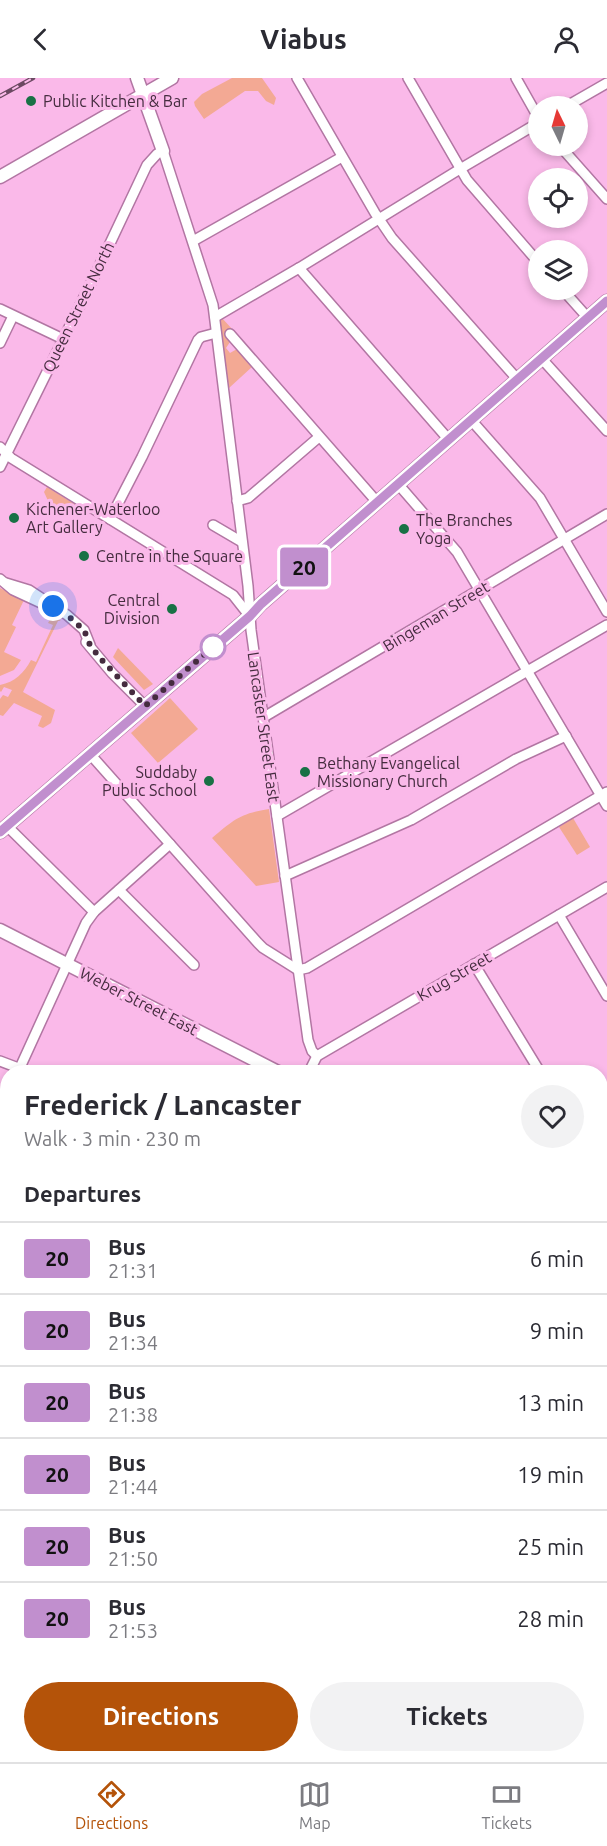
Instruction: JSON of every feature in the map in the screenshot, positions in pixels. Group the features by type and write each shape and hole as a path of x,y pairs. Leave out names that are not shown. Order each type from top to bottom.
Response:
{"main road":[{"path":"137,78 163,151"},
{"path":"0,177 172,78"},
{"path":"3,829 250,616 607,301"},
{"name":"Weber Street East","path":"0,930 264,1065"}],"street":[{"path":"297,78 392,238 518,380"},
{"path":"408,78 467,180 528,250"},
{"path":"516,78 528,99"},
{"path":"584,96 607,83"},
{"path":"215,317 528,129"},
{"name":"Lancaster Street East","path":"163,151 213,305 250,616 285,876 308,1040 312,1051 317,1056"},
{"name":"Queen Street North","path":"0,467 3,450 63,339 147,165 163,151"},
{"path":"569,156 607,199"},
{"path":"193,241 342,157"},
{"path":"299,268 449,440"},
{"path":"572,300 588,318"},
{"path":"0,309 63,339"},
{"path":"0,343 13,315"},
{"path":"110,519 198,340 216,333"},
{"path":"230,334 377,502"},
{"path":"542,359 607,430"},
{"path":"472,421 540,498 607,612"},
{"path":"237,501 248,498 320,437"},
{"path":"3,450 11,458 233,595 250,616"},
{"path":"398,484 452,546 566,736 604,794 607,806"},
{"name":"Bingeman Street","path":"264,717 607,514"},
{"path":"213,525 242,542"},
{"path":"3,581 29,590 78,624 84,630 90,645 112,673 145,706"},
{"path":"233,595 241,595 248,586"},
{"path":"277,816 607,625"},
{"path":"285,876 403,824 516,759 566,736"},
{"path":"90,754 263,948 298,969 307,968 604,794"},
{"path":"3,829 94,912"},
{"path":"25,1065 67,964 94,912 170,844"},
{"name":"Krug Street","path":"317,1056 607,887"},
{"path":"119,890 194,965"},
{"path":"559,915 607,996"},
{"path":"474,964 536,1065"},
{"path":"312,1065 317,1056"}],"shaded area":[{"path":"232,78 262,78 276,98 274,105 266,101 258,91 245,91 204,119 194,102 202,94"},
{"path":"221,317 233,330 227,336 230,342 226,348 230,353 237,349 240,351 253,366 229,388 222,348 219,320"},
{"path":"47,487 84,510 84,515 76,517 74,513 55,510 44,492"},
{"path":"0,588 24,600 12,625 16,627 4,652 21,660 14,670 0,676"},
{"path":"52,616 61,621 58,621 23,692 55,710 51,723 43,728 38,726 42,716 14,703 3,716 0,715 0,699 3,695 8,697 12,690 4,687 1,692 0,685 18,676 31,660 36,662 53,625 48,623"},
{"path":"118,648 153,684 144,690 113,657"},
{"path":"170,698 198,729 158,763 131,733"},
{"path":"269,809 279,882 256,886 212,838 238,819"},
{"path":"573,818 590,847 577,855 559,827"}],"railway":[{"path":"0,96 33,78"}],"bus line":[{"name":"20","path":"0,832 250,616 607,301"}],"place":[{"name":"Public Kitchen & Bar","path":"31,101"},
{"name":"Kichener-Waterloo Art Gallery","path":"14,518"},
{"name":"The Branches Yoga","path":"404,529"},
{"name":"Centre in the Square","path":"84,556"},
{"name":"Central Division","path":"172,609"},
{"name":"Bethany Evangelical Missionary Church","path":"305,772"},
{"name":"Suddaby Public School","path":"209,781"}],"route":[{"path":"53,606 84,630 90,645 112,673 145,706 213,647"}]}
